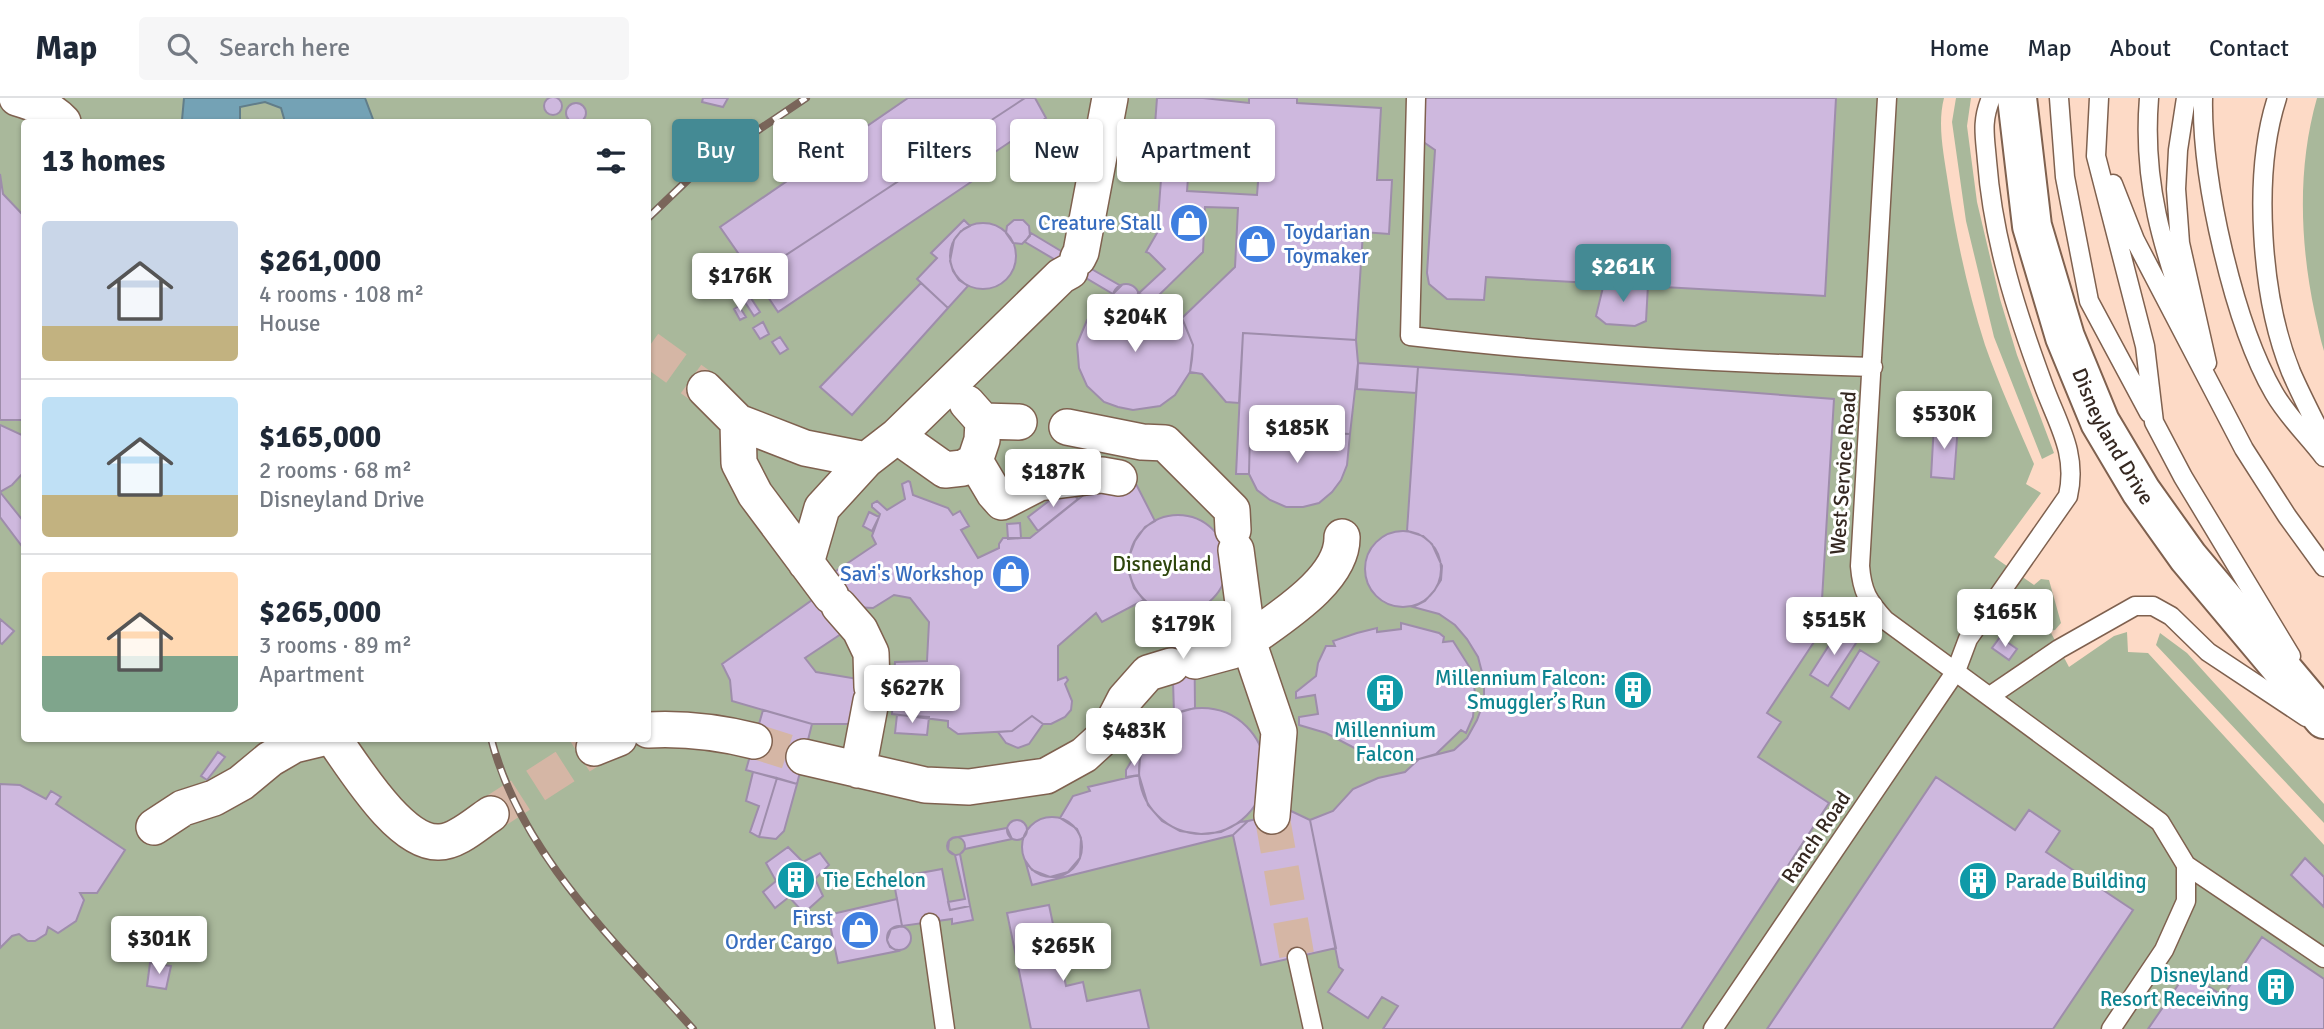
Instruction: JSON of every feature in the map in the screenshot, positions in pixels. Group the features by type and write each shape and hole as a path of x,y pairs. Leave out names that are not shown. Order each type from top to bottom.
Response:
{"main road":[{"name":"Disneyland Drive","path":"2017,98 2032,226 2065,337 2100,422 2141,491 2188,557 2324,719"}],"street":[{"path":"17,98 37,105 60,119"},
{"path":"806,563 822,508 866,460 897,436 1074,264 1081,252 1110,98"},
{"path":"949,384 984,421 1039,424 1132,464"},
{"path":"705,389 738,422 805,448 866,460"},
{"path":"897,436 945,470 963,468 975,461 982,440 984,421"},
{"path":"738,422 739,463 755,494 860,630 871,653 871,694 858,770"},
{"path":"975,461 1002,502 1039,483 1102,475 1132,464 1165,443 1232,510 1248,641 1279,732 1272,816"},
{"path":"804,757 925,785 969,788 1046,776 1084,755 1107,734 1125,699 1148,673 1232,651 1325,580 1342,551 1342,537"},
{"path":"651,730 680,728 721,733 754,741"},
{"path":"154,827 183,807 214,797 240,783 270,759 295,745 307,742"},
{"path":"336,742 383,806 407,829 424,840 440,843 455,838 491,814"}],"lane":[{"path":"1416,98 1410,336 1506,347 1795,365 1873,367"},
{"name":"West Service Road","path":"1887,98 1861,585 1870,603 1885,620 2160,822 2186,865"},
{"name":"Ranch Road","path":"1713,1029 1956,671 1968,639 2068,496 2073,477 2070,453 2023,328 2004,267 1989,194 1983,116 1991,98"},
{"path":"2059,98 2065,177 2089,301 2183,477 2324,710"},
{"path":"2099,98 2096,156 2145,346 2154,422"},
{"path":"2149,98 2147,128 2150,184 2165,256 2212,387"},
{"path":"2186,98 2178,150 2176,189 2180,243 2212,387"},
{"path":"2203,98 2206,154 2217,217 2232,281 2252,345 2275,395 2324,457"},
{"path":"2277,98 2265,160 2263,236 2271,306 2291,371 2324,440"},
{"path":"2097,127 2114,191 2135,240 2244,449 2287,516 2324,566"},
{"path":"1990,696 2059,649 2135,606 2153,606 2171,616 2208,652 2324,729"},
{"path":"2186,865 2324,958"},
{"path":"2111,1029 2164,950 2186,901 2186,865"},
{"path":"930,923 945,1029"},
{"path":"1297,957 1313,1029"}],"green space":[{"name":"Disneyland","path":"0,98 1944,98 1941,119 1943,151 1968,285 1990,360 2034,464 2026,484 2041,493 1994,557 2034,585 2041,579 2049,580 2061,623 2055,630 2050,631 2069,667 2114,636 2127,632 2128,652 2148,653 2324,845 2324,1029 0,1029"},
{"path":"1956,98 1971,98 1967,126 1977,202 2000,299 2017,355 2054,453 2042,459 1994,337 1966,221 1952,122"},
{"path":"2317,98 2324,98 2324,351 2306,261 2303,206 2306,151"},
{"path":"2160,633 2187,653 2324,804 2324,823 2156,645"}],"water":[{"path":"184,98 365,98 373,119 284,119 281,108 265,102 240,107 240,119 182,119"}],"building":[{"path":"549,97 557,97 562,106 560,113 549,115 544,110 544,102"},
{"path":"703,98 728,98 723,107 702,102"},
{"path":"908,98 1025,98 993,119 882,119 882,182 897,182 754,276 720,227 786,182 868,182 868,125"},
{"path":"1025,98 1035,98 1046,118 1010,119 1010,142 996,151 996,119 993,119"},
{"path":"1157,98 1203,98 1249,103 1249,98 1297,98 1297,103 1381,108 1377,180 1392,180 1389,234 1363,232 1356,340 1243,333 1239,403 1226,402 1202,374 1190,372 1193,345 1182,318 1235,267 1238,208 1205,207 1203,252 1156,298 1138,294 1165,269 1146,252 1157,233 1161,182 1188,182 1187,191 1257,195 1258,182 1275,182 1275,119 1155,119"},
{"path":"1421,98 1836,98 1825,296 1486,277 1484,300 1447,299 1429,284 1427,273 1435,150 1422,141"},
{"path":"572,103 580,103 586,109 584,119 566,117 566,109"},
{"path":"0,174 3,194 21,213 21,420 0,420"},
{"path":"897,182 971,182 778,312 754,276"},
{"path":"964,220 970,226 961,231 954,240 950,261 959,280 968,286 948,308 917,279 937,258 931,253"},
{"path":"1014,220 1023,220 1029,226 1030,236 1022,244 1013,243 1006,233 1007,226"},
{"path":"983,223 996,226 1006,233 1013,243 1016,256 1013,269 1006,279 996,286 983,289 970,286 960,279 953,269 950,256 953,243 960,233 970,226"},
{"path":"1031,233 1121,286 1113,294 1025,242"},
{"path":"921,283 948,308 852,415 820,387"},
{"path":"1604,283 1648,285 1646,321 1635,326 1606,324 1596,316"},
{"path":"1126,284 1135,288 1139,297 1135,306 1126,310 1117,306 1113,297 1117,288"},
{"path":"745,289 760,312 754,316 739,293"},
{"path":"1138,294 1156,298 1182,318 1193,345 1190,372 1175,395 1160,406 1133,410 1104,402 1087,386 1079,368 1077,344 1087,320 1096,310 1113,298 1119,309 1131,309 1137,303"},
{"path":"739,306 746,317 740,320 734,309"},
{"path":"763,322 769,334 760,339 753,328"},
{"path":"1243,333 1356,340 1358,363 1350,434 1250,430 1249,474 1236,474"},
{"path":"780,337 788,349 780,354 772,342"},
{"path":"1358,363 1418,367 1416,393 1357,389"},
{"name":"Millennium Falcon: Smuggler’s Run","path":"1418,367 1834,399 1820,633 1767,713 1781,722 1758,757 1829,803 1681,1029 1383,1029 1398,1006 1382,997 1368,1018 1328,992 1343,970 1339,967 1310,820 1333,811 1353,789 1378,778 1405,772 1419,759 1454,750 1467,738 1484,701 1484,680 1478,657 1467,639 1455,625 1439,614 1413,607 1425,601 1434,591 1441,580 1442,566 1432,544 1423,536 1407,531"},
{"path":"1934,424 1958,425 1954,479 1931,477"},
{"path":"0,425 21,435 21,475 0,492"},
{"path":"1250,430 1350,434 1347,465 1341,480 1319,503 1286,507 1270,500 1257,490 1249,474"},
{"path":"908,481 913,495 948,508 953,515 960,511 969,526 961,530 978,558 999,548 1003,538 1030,538 1096,485 1122,493 1136,484 1155,521 1145,527 1135,541 1129,557 1129,573 1134,588 1144,600 1102,622 1096,613 1058,646 1058,680 1066,677 1068,680 1065,684 1072,701 1071,710 1065,717 1051,724 1043,724 1032,716 1012,731 958,734 948,727 948,721 892,714 895,662 927,661 929,622 910,598 894,595 873,608 854,607 830,575 876,544 872,536 880,514 872,504 877,501 887,510 905,499 902,484"},
{"path":"1067,487 1078,499 1038,531 1028,517"},
{"path":"0,492 21,518 21,545 0,517"},
{"path":"869,512 879,517 872,531 863,526"},
{"path":"1178,515 1197,518 1213,529 1224,545 1227,564 1224,583 1213,599 1197,610 1178,613 1159,610 1143,599 1132,583 1129,564 1132,545 1143,529 1159,518"},
{"path":"1020,523 1021,538 1008,539 1007,524"},
{"path":"1403,531 1418,534 1430,542 1438,554 1441,569 1438,584 1430,596 1418,604 1403,607 1388,604 1376,596 1368,584 1365,569 1368,554 1376,542 1388,534"},
{"path":"815,598 841,634 805,658 816,672 858,679 853,724 812,724 732,701 730,680 722,664"},
{"path":"1194,611 1195,708 1174,714 1171,614"},
{"path":"0,619 14,631 2,644 0,643"},
{"name":"Millennium Falcon","path":"1401,623 1439,633 1444,637 1443,642 1453,641 1472,671 1475,693 1473,717 1466,733 1461,730 1436,754 1396,761 1362,752 1326,733 1299,725 1299,717 1318,714 1315,695 1296,698 1296,692 1316,676 1318,663 1326,646 1335,646 1333,641 1377,628 1377,632 1401,629"},
{"path":"1840,628 1858,640 1828,686 1810,675"},
{"path":"2000,637 2017,649 2009,660 1992,648"},
{"path":"1860,650 1879,662 1849,709 1831,697"},
{"path":"857,686 894,689 893,703 855,699"},
{"path":"1202,708 1226,713 1247,726 1260,747 1265,771 1260,795 1247,816 1226,829 1202,834 1178,829 1157,816 1144,795 1139,771 1144,747 1157,726 1178,713"},
{"path":"763,710 812,724 797,784 746,770"},
{"path":"897,715 929,717 927,735 895,733"},
{"path":"1032,716 1043,724 1029,744 1018,748 1006,743 998,732 1012,731"},
{"path":"218,752 225,757 207,780 201,776"},
{"path":"1140,757 1139,775 1126,777 1126,770 1132,760"},
{"path":"753,772 777,778 759,837 750,832 759,806 746,801"},
{"path":"1139,775 1148,805 1162,821 1180,831 1201,834 1221,832 1248,821 1233,835 1032,885 1025,860 1032,870 1050,877 1068,872 1080,858 1081,838 1077,829 1060,818 1073,796 1090,791 1088,787"},
{"name":"Parade Building","path":"1936,777 2015,830 2029,810 2060,831 2046,852 2133,910 2053,1029 1767,1029"},
{"path":"777,778 797,784 784,831 776,839 759,837"},
{"path":"0,784 20,785 46,799 51,791 61,797 56,804 125,850 97,893 80,893 84,900 76,921 58,933 48,927 46,934 35,941 28,941 19,934 12,936 0,948"},
{"path":"1291,811 1310,820 1336,948 1261,965 1233,835 1248,821"},
{"path":"1052,817 1069,822 1077,830 1082,847 1077,864 1069,872 1052,877 1035,872 1027,864 1022,847 1027,830 1035,822"},
{"path":"1017,820 1024,823 1027,830 1024,837 1017,840 1010,837 1007,830 1010,823"},
{"path":"1007,828 1012,839 965,849 960,854 970,906 950,910 948,902 965,899 955,855 948,850 949,841"},
{"path":"956,837 962,840 965,846 962,852 956,855 950,852 947,846 950,840"},
{"name":"Tie Echelon","path":"788,847 803,862 820,853 829,865 815,879 823,896 804,913 789,897 775,908 763,892 776,881 766,863"},
{"path":"2305,858 2324,877 2324,907 2291,875"},
{"path":"942,869 950,910 970,906 973,920 952,924 952,919 902,926 893,878"},
{"name":"First Order Cargo","path":"897,899 902,926 891,929 887,940 890,947 898,951 838,963 828,915"},
{"path":"1049,905 1066,986 1083,982 1087,1001 1140,990 1149,1029 1031,1029 1007,913"},
{"path":"899,926 908,929 911,938 908,947 899,950 890,947 887,938 890,929"},
{"name":"Disneyland Resort Receiving","path":"2262,937 2324,979 2324,1029 2148,1029 2187,972 2223,996"},
{"path":"150,963 171,966 166,989 147,986"}],"tunnel":[{"path":"651,350 705,389"},
{"path":"754,741 804,757"},
{"path":"491,814 594,748"},
{"path":"1272,816 1297,957"}],"railway":[{"path":"651,215 697,171 806,98"},
{"path":"492,742 505,781 524,821 548,859 603,930 693,1029"}],"place":[{"name":"Creature Stall","path":"1189,223"},
{"name":"Toydarian Toymaker","path":"1257,244"},
{"name":"Savi's Workshop","path":"1011,574"},
{"name":"Millennium Falcon: Smuggler’s Run","path":"1633,690"},
{"name":"Millennium Falcon","path":"1385,693"},
{"name":"Tie Echelon","path":"796,880"},
{"name":"Parade Building","path":"1978,881"},
{"name":"First Order Cargo","path":"860,930"},
{"name":"Disneyland Resort Receiving","path":"2276,987"}]}
